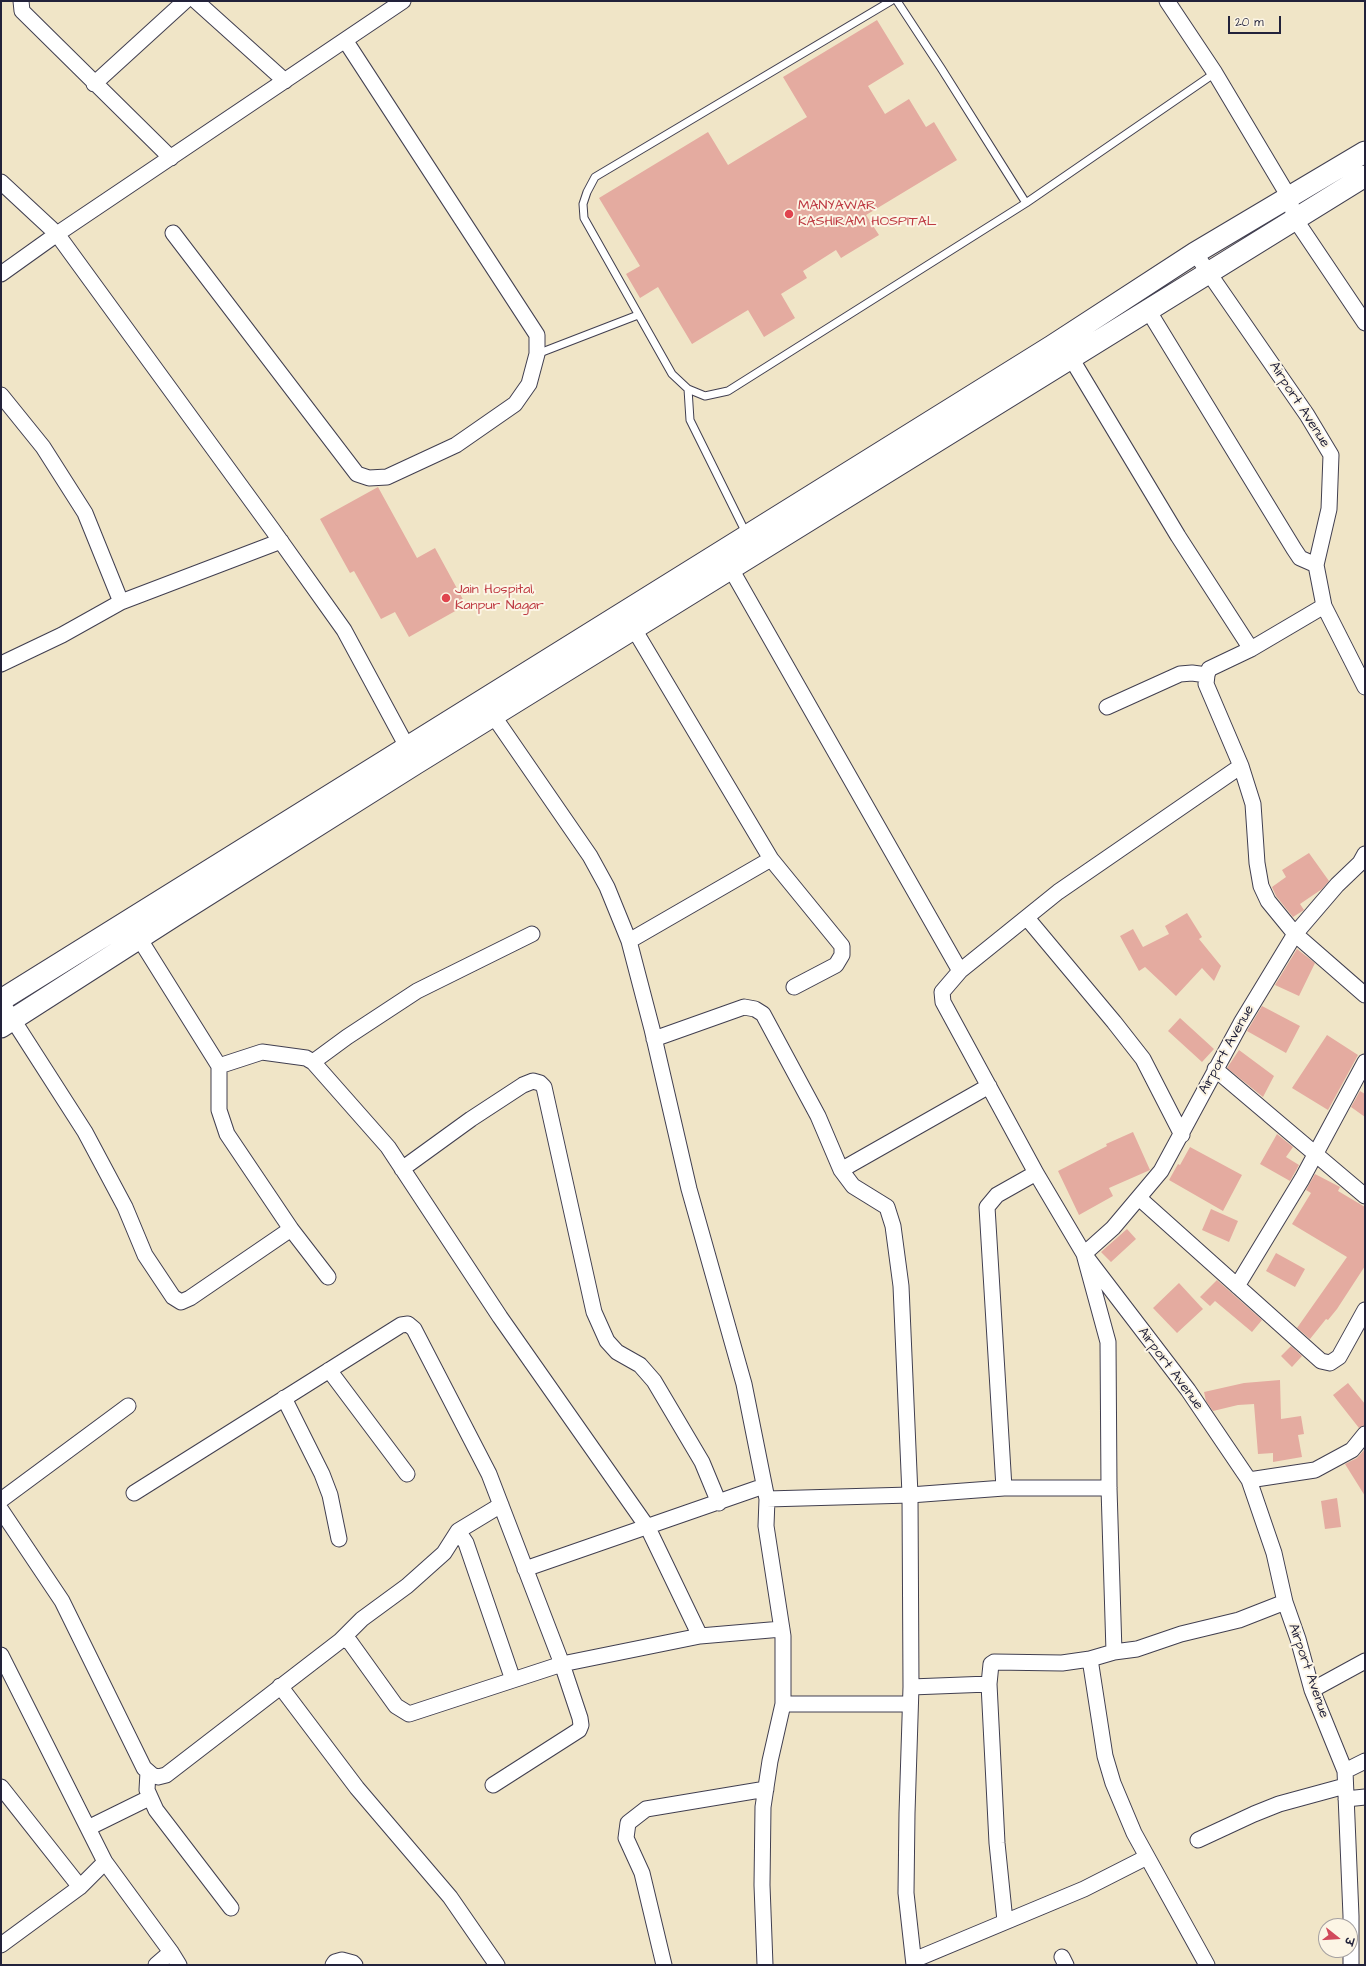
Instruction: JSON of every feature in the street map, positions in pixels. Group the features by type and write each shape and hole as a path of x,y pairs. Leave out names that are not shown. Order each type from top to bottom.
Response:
{"main road":[{"path":"1,1001 488,709 747,535 1052,346 1195,253 1365,152"},
{"path":"488,709 634,629 1365,176"},
{"path":"7,1024 139,938 411,756"}],"street":[{"path":"21,1 22,11 94,84 171,158"},
{"path":"94,84 185,1"},
{"path":"196,1 285,81"},
{"path":"1,274 57,234 403,1"},
{"path":"1167,1 1216,73 1289,197 1295,219 1365,322"},
{"path":"173,232 357,474 369,478 387,477 456,445 515,404 529,384 537,354 537,335 345,40"},
{"path":"1,182 57,234 281,541 344,630 411,756"},
{"name":"Airport Avenue","path":"1195,253 1307,415 1331,454 1329,509 1316,565 1324,606 1365,687"},
{"path":"1148,310 1294,549 1300,558 1316,565"},
{"path":"1071,358 1178,536 1251,649"},
{"path":"1,395 43,447 85,514 121,602"},
{"path":"1,664 62,635 121,602 281,541"},
{"path":"731,569 960,971"},
{"path":"1324,606 1251,649 1209,669 1206,684 1241,766 1253,804 1257,863 1261,886 1268,900 1294,934 1365,995"},
{"path":"634,629 771,859 842,946 842,955 836,965 794,987"},
{"path":"1107,707 1180,674 1192,673 1207,675"},
{"path":"488,709 590,856 607,886 629,941 654,1039 689,1189 744,1384 766,1493 766,1526 782,1629 783,1704 763,1807 762,1885 765,1965"},
{"path":"1114,1652 1109,1488 1108,1342 1084,1254 1036,1173 943,1002 942,992 960,971 1058,892 1241,766"},
{"path":"629,941 771,859"},
{"name":"Airport Avenue","path":"1351,1965 1351,1916 1345,1785 1312,1690 1298,1639 1285,1602 1274,1553 1248,1480 1188,1390 1084,1254 1113,1228 1161,1171 1182,1135 1215,1069 1294,934 1337,885 1363,862"},
{"path":"1027,918 1143,1059 1182,1135"},
{"path":"313,1062 347,1037 417,991 532,934"},
{"path":"139,938 219,1066 219,1110 227,1134 291,1229 328,1278"},
{"path":"1,1001 7,1024 85,1132 125,1207 145,1255 173,1297 181,1302 190,1298 291,1229"},
{"path":"654,1039 744,1007 755,1009 763,1014 818,1116 841,1170 853,1186 887,1207 893,1226 901,1286 910,1495 911,1687 906,1893 914,1963 967,1940 1005,1921 1084,1889 1147,1857"},
{"path":"219,1066 262,1052 306,1058 313,1062 388,1147 500,1317 648,1528 700,1636"},
{"path":"1237,1286 1315,1154 1365,1062"},
{"path":"1215,1069 1365,1196"},
{"path":"402,1169 471,1119 523,1085 533,1081 540,1083 544,1087 594,1312 607,1341 617,1352 640,1365 654,1381 702,1462 719,1502"},
{"path":"841,1170 989,1086"},
{"path":"1004,1488 986,1207 997,1195 1036,1173"},
{"path":"1139,1198 1321,1361 1330,1363 1339,1357 1365,1310"},
{"path":"134,1493 401,1325 408,1324 414,1329 485,1467 562,1664 580,1718 581,1726 579,1730 493,1785"},
{"path":"329,1370 407,1474"},
{"path":"284,1398 330,1495 339,1539"},
{"path":"1,1500 128,1406"},
{"path":"1248,1480 1315,1470 1352,1450 1365,1434"},
{"path":"525,1569 648,1528 719,1502 766,1493 910,1495 1004,1488 1109,1488"},
{"path":"1,1510 62,1600 144,1768 148,1772 158,1777 166,1775 340,1641 362,1619 408,1586 444,1554 458,1531 501,1506"},
{"path":"458,1531 466,1544 513,1680"},
{"path":"1005,1921 997,1843 989,1684 991,1664 994,1662 1062,1663 1090,1659 1114,1652 1137,1649 1181,1634 1239,1620 1285,1602"},
{"path":"340,1641 344,1640 350,1642 396,1706 409,1714 562,1664 700,1636 782,1629"},
{"path":"1,1655 105,1862 175,1959 156,1965"},
{"path":"1090,1659 1105,1756 1112,1782 1123,1809 1147,1857 1207,1965"},
{"path":"1312,1690 1365,1661"},
{"path":"911,1687 989,1684"},
{"path":"280,1686 357,1788 450,1897 497,1965"},
{"path":"783,1704 910,1704"},
{"path":"1198,1840 1273,1807 1345,1785 1365,1761"},
{"path":"148,1772 147,1790 149,1798 156,1810 231,1908"},
{"path":"1345,1785 1365,1798"},
{"path":"1,1787 80,1887"},
{"path":"664,1965 642,1873 626,1838 628,1823 646,1808 766,1789"},
{"path":"88,1828 149,1798"},
{"path":"1,1945 80,1887 105,1862"},
{"path":"334,1965 335,1962 342,1960 355,1965"}],"lane":[{"path":"890,1 595,177 587,192 583,204 584,218 672,374 688,389 705,396 728,391 1026,203 1216,73"},
{"path":"897,1 1026,203"},
{"path":"537,354 638,315"},
{"path":"688,389 690,420 747,535"}],"building":[{"path":"877,20 904,64 868,86 885,114 909,99 926,127 934,122 957,160 866,215 879,235 841,258 836,250 803,271 807,278 781,294 795,318 764,337 748,310 692,344 658,287 640,298 626,274 640,266 599,198 708,132 728,165 807,117 783,77"},
{"path":"378,487 417,558 435,548 466,605 409,637 395,612 381,619 354,571 350,573 320,519"},
{"path":"1309,853 1329,881 1322,889 1300,904 1304,910 1293,917 1276,896 1272,887 1286,877 1282,870"},
{"path":"1187,913 1202,937 1199,939 1221,966 1214,981 1202,968 1176,996 1145,967 1139,971 1120,936 1133,929 1143,947 1169,934 1165,926"},
{"path":"1297,949 1315,963 1299,996 1275,985"},
{"path":"1262,1006 1300,1026 1286,1053 1247,1031"},
{"path":"1180,1018 1214,1049 1202,1062 1168,1031"},
{"path":"1327,1035 1358,1055 1328,1110 1292,1088"},
{"path":"1239,1050 1274,1076 1263,1097 1227,1068"},
{"path":"1360,1091 1365,1094 1365,1117 1351,1107"},
{"path":"1133,1132 1150,1170 1109,1188 1113,1196 1079,1215 1058,1171 1107,1146 1106,1144"},
{"path":"1277,1134 1293,1147 1286,1157 1299,1165 1290,1181 1260,1164"},
{"path":"1190,1147 1242,1175 1223,1211 1169,1180 1178,1164 1180,1165"},
{"path":"1315,1174 1340,1187 1338,1191 1365,1207 1365,1266 1337,1309 1328,1320 1326,1319 1310,1339 1297,1328 1347,1257 1292,1224 1311,1193 1306,1190"},
{"path":"1211,1209 1238,1221 1229,1242 1202,1230"},
{"path":"1127,1229 1136,1239 1111,1262 1101,1252"},
{"path":"1276,1253 1305,1269 1295,1287 1266,1271"},
{"path":"1217,1280 1262,1320 1252,1332 1215,1301 1210,1306 1200,1297"},
{"path":"1179,1283 1203,1309 1177,1333 1153,1308"},
{"path":"1291,1346 1302,1356 1292,1367 1281,1356"},
{"path":"1280,1380 1281,1419 1301,1416 1304,1434 1298,1435 1302,1457 1273,1462 1273,1453 1258,1454 1254,1404 1238,1405 1213,1411 1206,1401 1204,1392 1244,1383"},
{"path":"1348,1383 1365,1404 1365,1425 1359,1428 1333,1395"},
{"path":"1365,1449 1365,1496 1345,1464 1357,1458"},
{"path":"1337,1498 1341,1527 1325,1529 1321,1501"}],"place":[{"name":"MANYAWAR KASHIRAM HOSPITAL","path":"789,214"},
{"name":"Jain Hospital, Kanpur Nagar","path":"446,598"}]}
